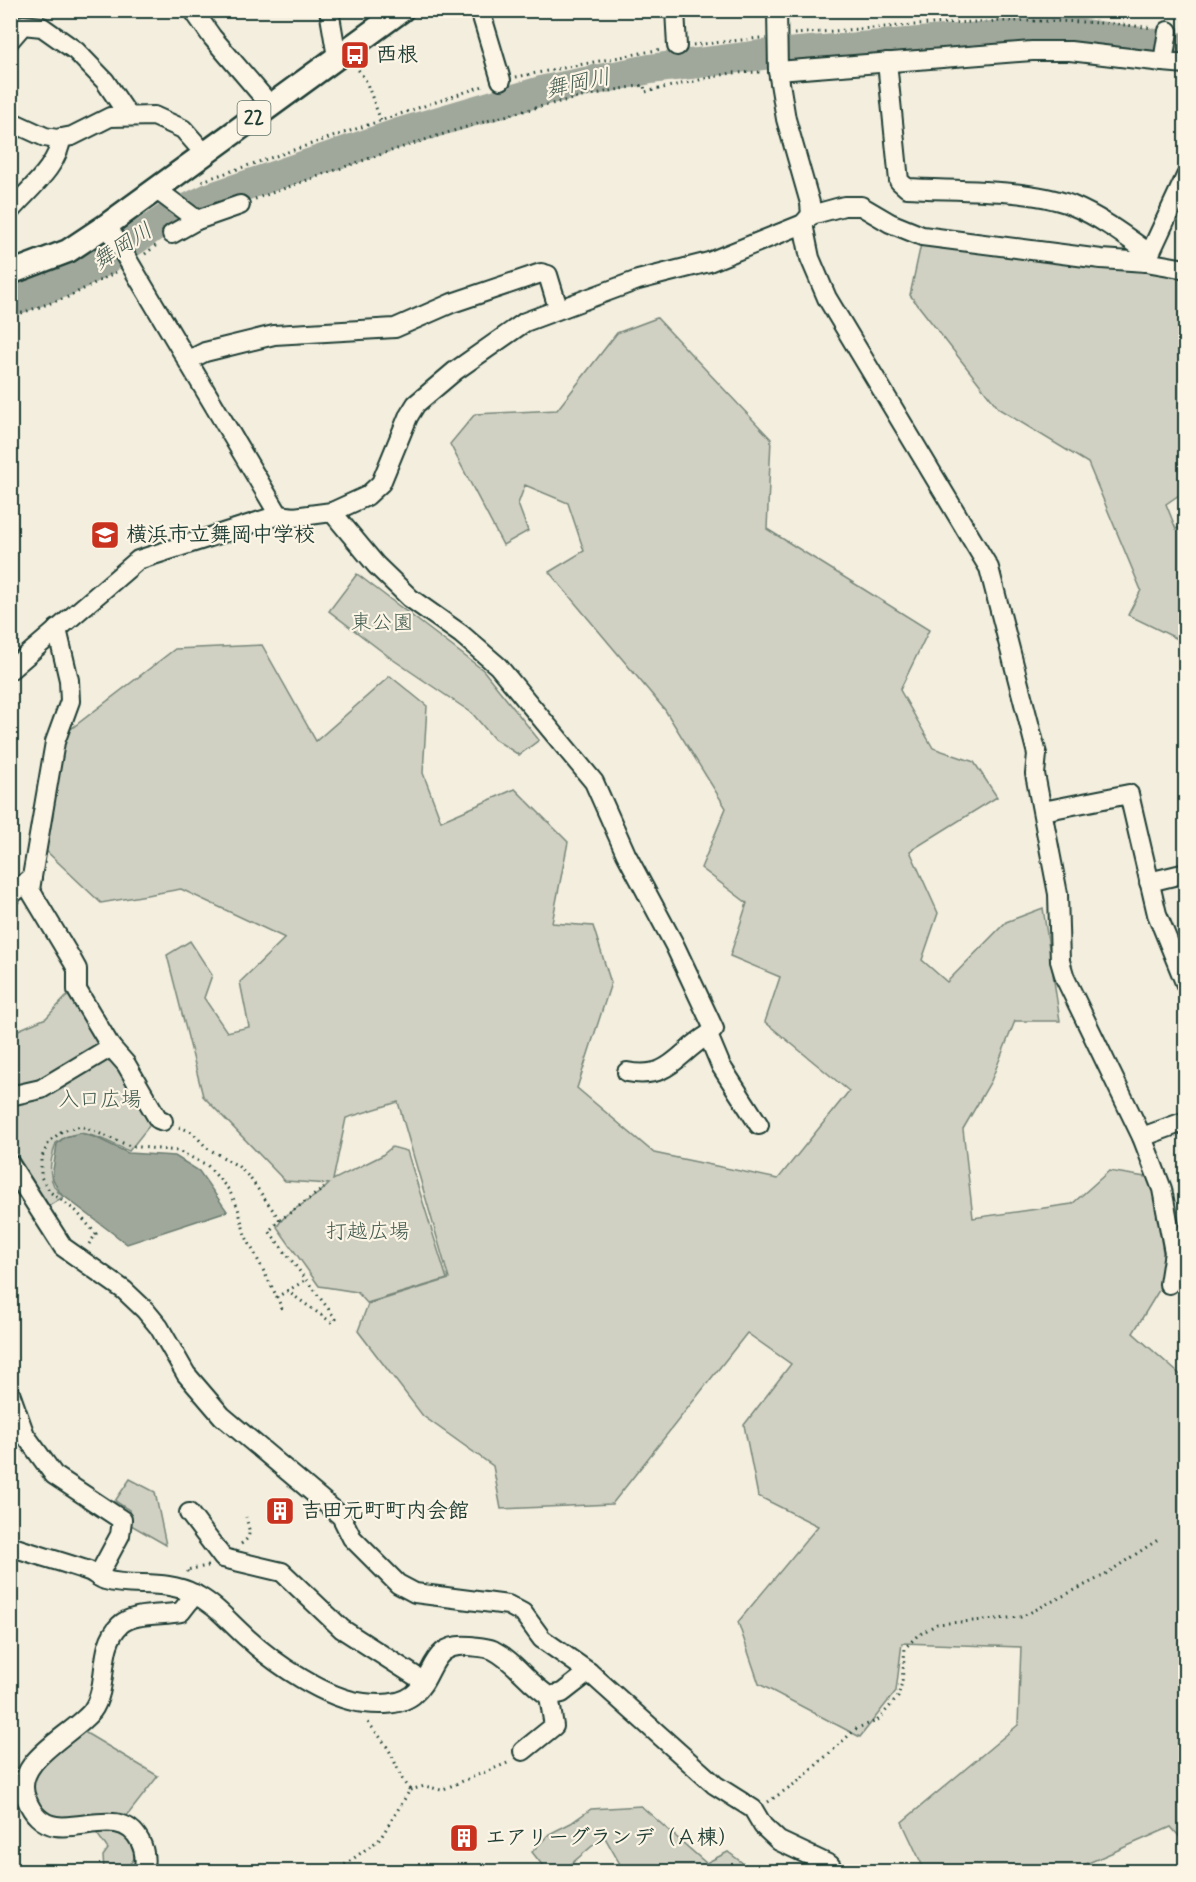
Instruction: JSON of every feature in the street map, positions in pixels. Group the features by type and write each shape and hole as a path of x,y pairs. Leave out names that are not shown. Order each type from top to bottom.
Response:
{"main road":[{"name":"22","path":"10,273 112,231 163,195 205,154 402,10"}],"street":[{"path":"329,10 342,54"},
{"path":"480,10 501,80"},
{"path":"675,10 677,46"},
{"path":"777,10 778,68 786,119 810,203 807,219 810,258 827,298 989,568 999,599 1004,633 1028,711 1036,754 1035,774 1058,894 1060,961 1065,978 1177,1214 1169,1284"},
{"path":"199,12 212,38 271,106"},
{"path":"10,40 23,25 42,27 76,51 105,81 128,115"},
{"path":"1164,56 1168,31"},
{"path":"778,68 1032,51 1164,56 1185,64"},
{"path":"887,62 898,181 907,188 1025,195 1069,204 1103,220 1147,257"},
{"path":"10,121 45,137 61,138 110,117 154,116 172,122 183,129 205,154"},
{"path":"10,211 54,160 60,148 61,138"},
{"path":"1147,257 1185,176"},
{"path":"163,195 194,217"},
{"path":"172,234 194,217 240,205"},
{"path":"10,670 138,560 279,515 294,517 332,512 367,496 381,483 408,417 416,404 503,336 525,322 638,280 709,262 807,219 844,206 861,206 890,223 922,236 1101,259 1147,257 1185,269"},
{"path":"112,231 279,515"},
{"path":"189,360 205,352 274,335 395,328 452,303 541,273 548,275 558,308"},
{"path":"332,512 376,566 410,598 461,634 498,666 594,782 626,854 674,944 714,1029 690,1046 670,1068 640,1074 627,1072"},
{"path":"57,629 69,680 70,701 56,742 30,890 77,969 77,990 111,1047 126,1064 158,1119 163,1121"},
{"path":"1043,811 1129,794 1157,914 1185,985"},
{"path":"1149,882 1185,873"},
{"path":"10,896 32,877"},
{"path":"708,1035 722,1066 759,1125"},
{"path":"10,1096 41,1089 111,1047"},
{"path":"1142,1137 1185,1121"},
{"path":"10,1164 63,1247 124,1290 145,1310 159,1327 186,1374 222,1416 341,1516 352,1538 398,1584 415,1593 431,1597 508,1605 523,1613 542,1639 589,1672 715,1785 753,1809 763,1826 779,1841 830,1865 835,1872"},
{"path":"10,1393 18,1438 54,1475 122,1520 120,1535 98,1576"},
{"path":"189,1513 222,1558 282,1572 342,1629 423,1681"},
{"path":"10,1546 121,1582 178,1587 195,1594 214,1605 257,1648 283,1666 348,1700 383,1704 404,1701 414,1694 444,1650 460,1645 491,1650 514,1665 534,1686 549,1695 562,1693 589,1672"},
{"path":"144,1872 144,1848 136,1834 125,1825 110,1822 57,1826 44,1821 32,1811 25,1797 23,1783 27,1771 37,1758 90,1713 97,1702 108,1646 121,1623 135,1617 181,1612 195,1594"},
{"path":"523,1751 554,1726 549,1695"}],"path":[{"path":"194,184 501,80 623,54 677,46 778,40 966,20 1072,22 1168,31"},
{"path":"342,54 366,81 381,121"},
{"path":"240,205 364,160 485,121 600,92 644,85 645,92 731,74 778,68"},
{"path":"10,317 68,297 172,234"},
{"path":"163,1121 192,1132 207,1148 238,1166 250,1178 280,1220"},
{"path":"80,1258 96,1234 76,1211 50,1192 41,1177 41,1159 49,1142 62,1131 81,1126 130,1146 178,1151 207,1165 229,1190 238,1208 245,1235 282,1309"},
{"path":"287,1292 331,1322 336,1319 269,1231 280,1220 324,1188"},
{"path":"277,1297 306,1280"},
{"path":"234,1549 249,1539 246,1517"},
{"path":"753,1809 764,1805 800,1780 858,1728 878,1721 898,1697 902,1682 905,1648 916,1636 937,1624 1021,1617 1101,1577 1160,1539"},
{"path":"348,1700 382,1739 394,1760 399,1777 410,1790"},
{"path":"335,1872 380,1839 410,1790 425,1786 441,1790 505,1766 523,1751"}],"green space":[{"path":"921,244 1147,268 1185,281 1185,497 1182,493 1166,504 1176,529 1185,525 1185,692 1180,640 1128,615 1141,590 1088,463 999,409 910,295"},
{"name":"打越広場","path":"657,318 771,439 767,529 929,630 900,690 933,748 974,762 997,797 910,851 938,913 922,960 947,982 1006,922 1043,908 1060,1021 1015,1021 991,1081 963,1129 973,1218 1072,1204 1109,1171 1151,1178 1167,1277 1133,1333 1185,1379 1185,1843 1171,1827 1070,1871 925,1871 902,1822 1018,1725 1021,1647 902,1643 896,1691 860,1737 759,1684 738,1622 818,1526 758,1496 744,1425 791,1364 747,1333 612,1504 501,1509 493,1466 423,1416 358,1331 368,1304 449,1279 398,1102 346,1118 333,1180 381,1156 392,1147 407,1151 447,1279 367,1303 357,1292 319,1286 277,1227 293,1210 329,1184 285,1181 203,1096 167,955 190,941 212,975 204,998 227,1032 249,1027 240,982 285,938 181,889 101,903 43,848 67,732 175,649 262,645 316,741 390,676 427,706 423,773 441,821 515,789 568,842 552,923 593,926 611,983 577,1088 654,1153 778,1179 849,1091 765,1022 780,977 730,956 747,903 701,868 726,808 665,710 549,572 584,551 568,503 525,485 518,504 528,531 503,545 450,444 475,414 557,410 617,333"},
{"name":"東公園","path":"357,574 483,670 539,740 519,755 494,739 472,713 392,659 329,611"},
{"path":"74,993 104,1047 33,1087 11,1090 11,1033 46,1018 66,997"},
{"name":"入口広場","path":"109,1053 153,1121 129,1151 102,1139 83,1134 65,1137 56,1143 51,1165 51,1179 63,1197 49,1206 11,1146 11,1101"},
{"path":"130,1479 155,1492 166,1545 131,1525 129,1510 115,1501"},
{"path":"81,1730 158,1776 126,1817 60,1818 44,1813 38,1805 30,1788 42,1764"},
{"path":"641,1806 706,1863 728,1852 753,1871 624,1871 604,1836 564,1870 543,1866 532,1852 549,1834 571,1823 591,1809"},
{"path":"110,1828 132,1839 134,1845 134,1857 122,1871 104,1870 103,1856 108,1849 95,1831"}],"shaded area":[{"path":"81,1133 128,1153 175,1156 199,1171 227,1211 127,1244 60,1193 52,1177 57,1144 65,1137"}],"waterway":[{"name":"舞岡川","path":"10,302 67,281 103,262 165,219 209,198 399,133 545,90 650,69 762,55 1004,35 1077,33 1186,48"}],"place":[{"name":"西根","path":"355,55"},
{"name":"横浜市立舞岡中学校","path":"105,535"},
{"name":"吉田元町町内会館","path":"280,1511"},
{"name":"エアリーグランデ（Ａ棟）","path":"464,1838"}]}
